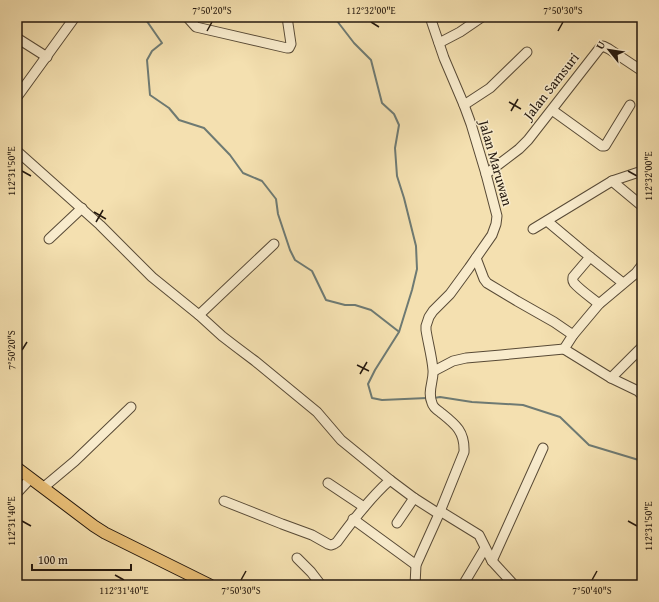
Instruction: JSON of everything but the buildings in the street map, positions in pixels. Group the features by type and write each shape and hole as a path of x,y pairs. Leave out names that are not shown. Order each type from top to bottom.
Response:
{"main road":[{"path":"17,468 105,533 210,585"}],"street":[{"path":"17,97 75,17"},
{"path":"186,17 196,27 289,48 291,44 287,17"},
{"name":"Jalan Maruwan","path":"430,17 444,58 471,124 497,216 492,235 450,294 429,317 426,330 434,372"},
{"path":"439,43 460,32 482,17"},
{"path":"17,38 46,57"},
{"name":"Jalan Samsuri","path":"486,174 519,149 528,140 598,49 603,46 609,49 642,71"},
{"path":"464,105 490,88 528,52"},
{"path":"552,110 602,146 605,146 630,105"},
{"path":"19,156 82,208 152,277 199,315 222,336 255,360 318,412 341,440 414,498 479,535 492,561 514,585"},
{"path":"533,229 612,181 642,171"},
{"path":"612,181 642,206"},
{"path":"49,239 82,208"},
{"path":"547,221 623,283"},
{"path":"199,315 274,244"},
{"path":"590,257 573,277 573,282 599,304"},
{"path":"476,258 484,279 490,285 554,322 573,335"},
{"path":"564,349 573,335 599,304 623,283 640,272"},
{"path":"611,378 642,347"},
{"path":"415,585 416,565 464,452 462,434 459,428 434,408 432,403 430,388 434,372 453,362 466,358 564,349 611,378 641,391"},
{"path":"44,487 75,461 131,407"},
{"path":"492,561 543,448"},
{"path":"17,493 31,478"},
{"path":"224,500 312,535 331,545 337,542 364,507 390,480"},
{"path":"328,483 364,507"},
{"path":"397,524 414,498"},
{"path":"353,520 416,565"},
{"path":"463,585 485,548"},
{"path":"297,558 321,585"}],"waterway":[{"path":"144,17 162,43 152,51 147,60 150,95 169,108 179,120 204,128 230,155 243,173 262,181 276,199 278,214 290,250 295,260 312,271 326,300 345,305 355,305 371,310 398,331"},
{"path":"334,17 354,43 371,60 382,103 394,114 399,125 395,148 397,176 416,246 417,269 399,332 368,384 372,398 382,400 427,398"},
{"path":"434,398 440,397 472,402 523,405 560,417 589,445 642,461"}]}
